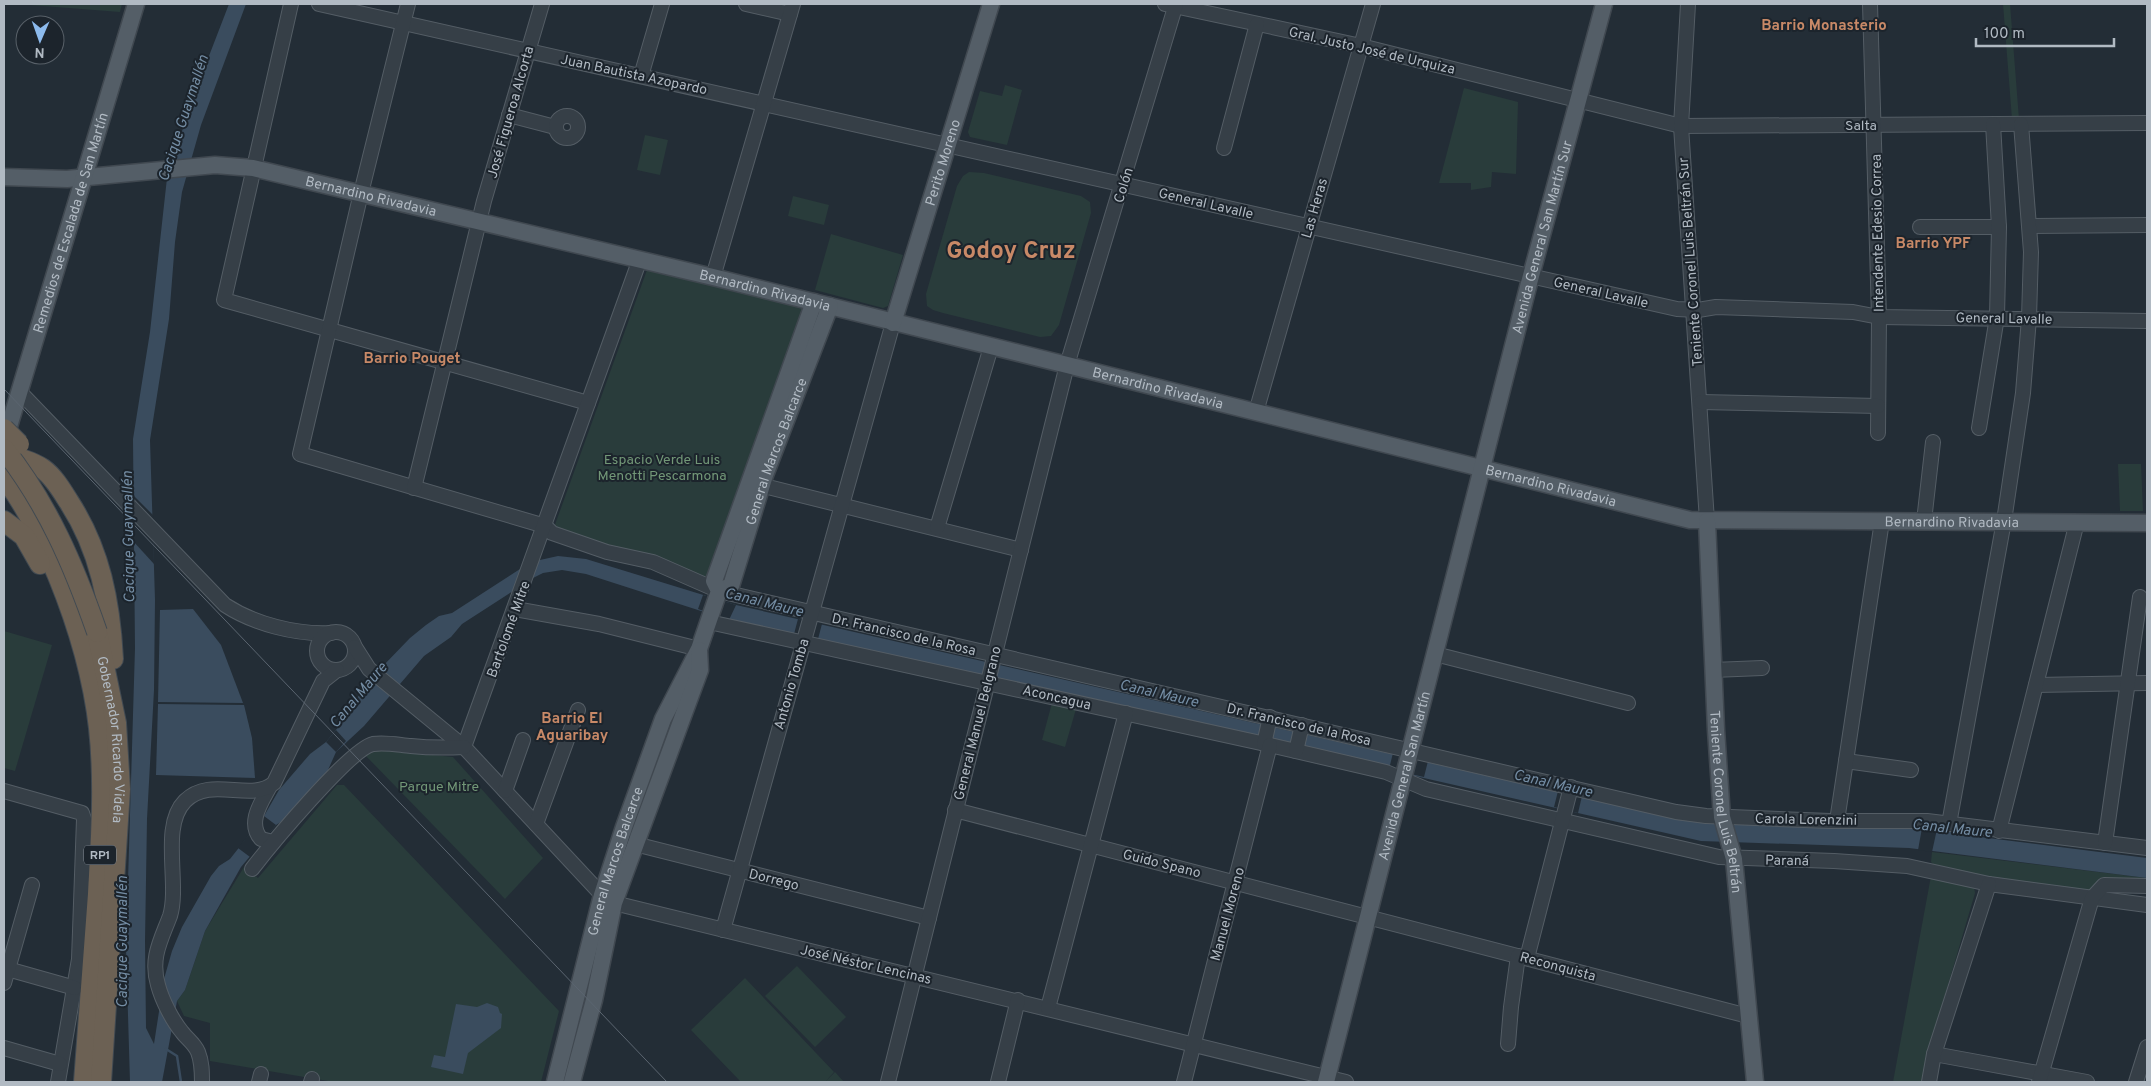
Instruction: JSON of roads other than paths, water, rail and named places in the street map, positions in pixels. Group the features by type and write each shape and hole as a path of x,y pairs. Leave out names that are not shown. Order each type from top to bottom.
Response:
{"highway":[{"name":"Gobernador Ricardo Videla","path":"4,429 8,448 56,529 73,566 88,631 116,723 120,790 84,1082"},
{"path":"8,448 43,470 64,494 90,538 100,565 108,600 116,723"},
{"name":"Gobernador Ricardo Videla","path":"4,477 22,502 88,631 92,684 101,747 101,1082"},
{"path":"4,521 24,536 40,563 73,649 101,747"},
{"path":"72,1082 102,947"},
{"path":"102,947 115,1082"}],"main road":[{"name":"Remedios de Escalada de San Martín","path":"8,448 20,392 136,4"},
{"name":"Perito Moreno","path":"893,322 991,4"},
{"name":"Avenida General San Martín Sur","path":"1483,470 1531,276 1604,4"},
{"name":"Bernardino Rivadavia","path":"4,177 83,178 224,165 254,168 640,259 1687,520 2147,523"},
{"name":"General Marcos Balcarce","path":"572,1082 598,982 608,899 619,840 663,719 699,649 714,606 714,581 756,484 822,304"},
{"name":"Avenida General San Martín","path":"1326,1080 1483,470"},
{"name":"Teniente Coronel Luis Beltrán","path":"1707,521 1713,670 1723,820 1732,851 1755,1082"},
{"name":"General Marcos Balcarce","path":"555,1082 608,899 636,844 700,670 699,649"}],"street":[{"path":"290,4 224,300 588,403"},
{"name":"Juan Bautista Azopardo","path":"319,4 949,145"},
{"path":"408,4 361,193 300,454 544,526 552,532 607,552 660,564 714,606"},
{"name":"José Figueroa Alcorta","path":"414,488 479,220 542,4"},
{"path":"641,76 662,4"},
{"path":"713,277 791,9 746,4"},
{"name":"Las Heras","path":"1256,412 1373,4"},
{"name":"Teniente Coronel Luis Beltrán Sur","path":"1688,4 1681,126 1701,402 1707,521"},
{"name":"Intendente Edesio Correa","path":"1870,4 1879,317 1878,433"},
{"name":"Gral. Justo José de Urquiza","path":"1172,5 1361,46 1578,100"},
{"name":"Colón","path":"1067,365 1123,184 1172,5"},
{"path":"1224,148 1257,24"},
{"name":"Salta","path":"1578,100 1681,126 2147,123"},
{"path":"509,115 555,127"},
{"path":"1980,428 1997,317 1999,227 1993,124"},
{"path":"1949,824 2004,521 2022,401 2029,318 2030,226 2021,124"},
{"name":"General Lavalle","path":"949,145 1677,308 1693,310 1716,307 1853,312 1879,317 2147,320"},
{"path":"2030,226 2147,225"},
{"path":"1920,228 1999,227"},
{"name":"Bartolomé Mitre","path":"464,747 525,583 640,259"},
{"name":"Antonio Tomba","path":"722,930 893,322"},
{"path":"937,528 992,346"},
{"name":"General Manuel Belgrano","path":"888,1082 1067,365"},
{"path":"20,392 225,605 252,619 298,630 346,635 372,671 464,747 608,899"},
{"path":"1701,402 1878,406"},
{"path":"1924,521 1933,442"},
{"path":"756,484 1021,550"},
{"path":"1837,821 1882,521"},
{"path":"1999,831 2077,522"},
{"path":"2105,843 2140,598"},
{"name":"Dr. Francisco de la Rosa","path":"714,606 809,617 1301,728 1407,764"},
{"name":"Aconcagua","path":"714,606 804,639 1126,713 1296,750 1407,764"},
{"path":"515,609 599,624 699,649"},
{"path":"298,630 314,643 320,658 342,669 372,671"},
{"path":"268,841 257,834 255,827 257,810 269,788 279,775 323,681 320,658 322,638 331,633"},
{"path":"323,681 342,669 354,658 355,647"},
{"path":"1435,654 1628,703"},
{"path":"1713,670 1762,668"},
{"path":"2036,685 2147,683"},
{"path":"536,824 578,710"},
{"path":"1048,1008 1126,713"},
{"name":"Manuel Moreno","path":"1184,1082 1236,882 1269,721"},
{"path":"1296,750 1301,728"},
{"path":"505,791 523,740"},
{"path":"252,869 268,841 349,760 367,746 387,744 440,749 464,747"},
{"path":"1846,761 1911,770"},
{"name":"Carola Lorenzini","path":"1407,764 1571,790 1723,820 1926,821 2147,848"},
{"name":"Paraná","path":"1407,764 1426,790 1564,816 1719,857 1732,851 1907,866 1989,884 2147,905"},
{"path":"202,1082 201,1060 195,1046 182,1033 163,997 157,982 154,962 171,911 174,823 184,802 201,791 269,788"},
{"path":"1508,1044 1511,1000 1571,790"},
{"path":"4,791 82,813 84,819 80,933 75,988 58,1082"},
{"name":"Guido Spano","path":"955,810 1368,917"},
{"name":"Dorrego","path":"619,840 929,918"},
{"path":"1929,1082 1934,1054 1989,884"},
{"path":"4,983 6,968 32,885"},
{"path":"2040,1078 2092,898 2104,885 2147,886"},
{"name":"José Néstor Lencinas","path":"608,899 722,930 1018,1000 1193,1044 1326,1080 1346,1082"},
{"name":"Reconquista","path":"1368,917 1748,1016"},
{"path":"6,968 75,988"},
{"path":"998,1082 1018,1000"},
{"path":"2136,1082 2147,1047"},
{"path":"4,1048 60,1064"},
{"path":"1934,1054 2040,1078 2087,1082"}],"water":[{"path":"229,4 246,4 201,125 182,192 175,242 169,319 150,440 155,600 154,690 147,819 145,941 146,1028 154,1044 164,979 172,951 182,927 211,876 219,866 230,859 264,816 279,790 310,754 326,742 340,725 348,709 382,667 410,638 439,616 452,613 531,562 558,556 586,559 736,605 1668,817 1937,829 1980,837 2147,858 2147,878 1909,848 1701,841 729,620 586,574 562,570 543,573 533,578 462,624 451,637 424,656 364,726 336,752 328,770 289,817 276,825 241,867 205,931 185,990 177,1001 162,1082 130,1082 126,948 135,648 133,439 150,332 167,178 192,100"},
{"path":"193,609 221,645 243,703 158,702 160,610"},
{"path":"158,704 244,705 252,738 255,778 156,775"},
{"path":"487,1003 498,1007 502,1014 501,1028 468,1053 463,1074 431,1067 434,1055 445,1057 456,1004 477,1007"}],"waterway":[{"path":"166,1049 177,1056 181,1082"}],"tram line":[{"path":"4,389 667,1082"}],"district":[{"name":"Barrio Monasterio","path":"1824,25"},
{"name":"Barrio YPF","path":"1933,243"},
{"name":"Godoy Cruz","path":"1011,250"},
{"name":"Barrio Pouget","path":"412,358"},
{"name":"Barrio El Aguaribay","path":"572,726"}],"water label":[{"name":"Cacique Guaymallén","path":"183,118"},
{"name":"Cacique Guaymallén","path":"128,537"},
{"name":"Canal Maure","path":"764,602"},
{"name":"Canal Maure","path":"1159,693"},
{"name":"Canal Maure","path":"358,695"},
{"name":"Canal Maure","path":"1553,783"},
{"name":"Canal Maure","path":"1952,828"},
{"name":"Cacique Guaymallén","path":"122,942"}],"park label":[{"name":"Espacio Verde Luis Menotti Pescarmona","path":"662,468"},
{"name":"Parque Mitre","path":"439,786"}]}
